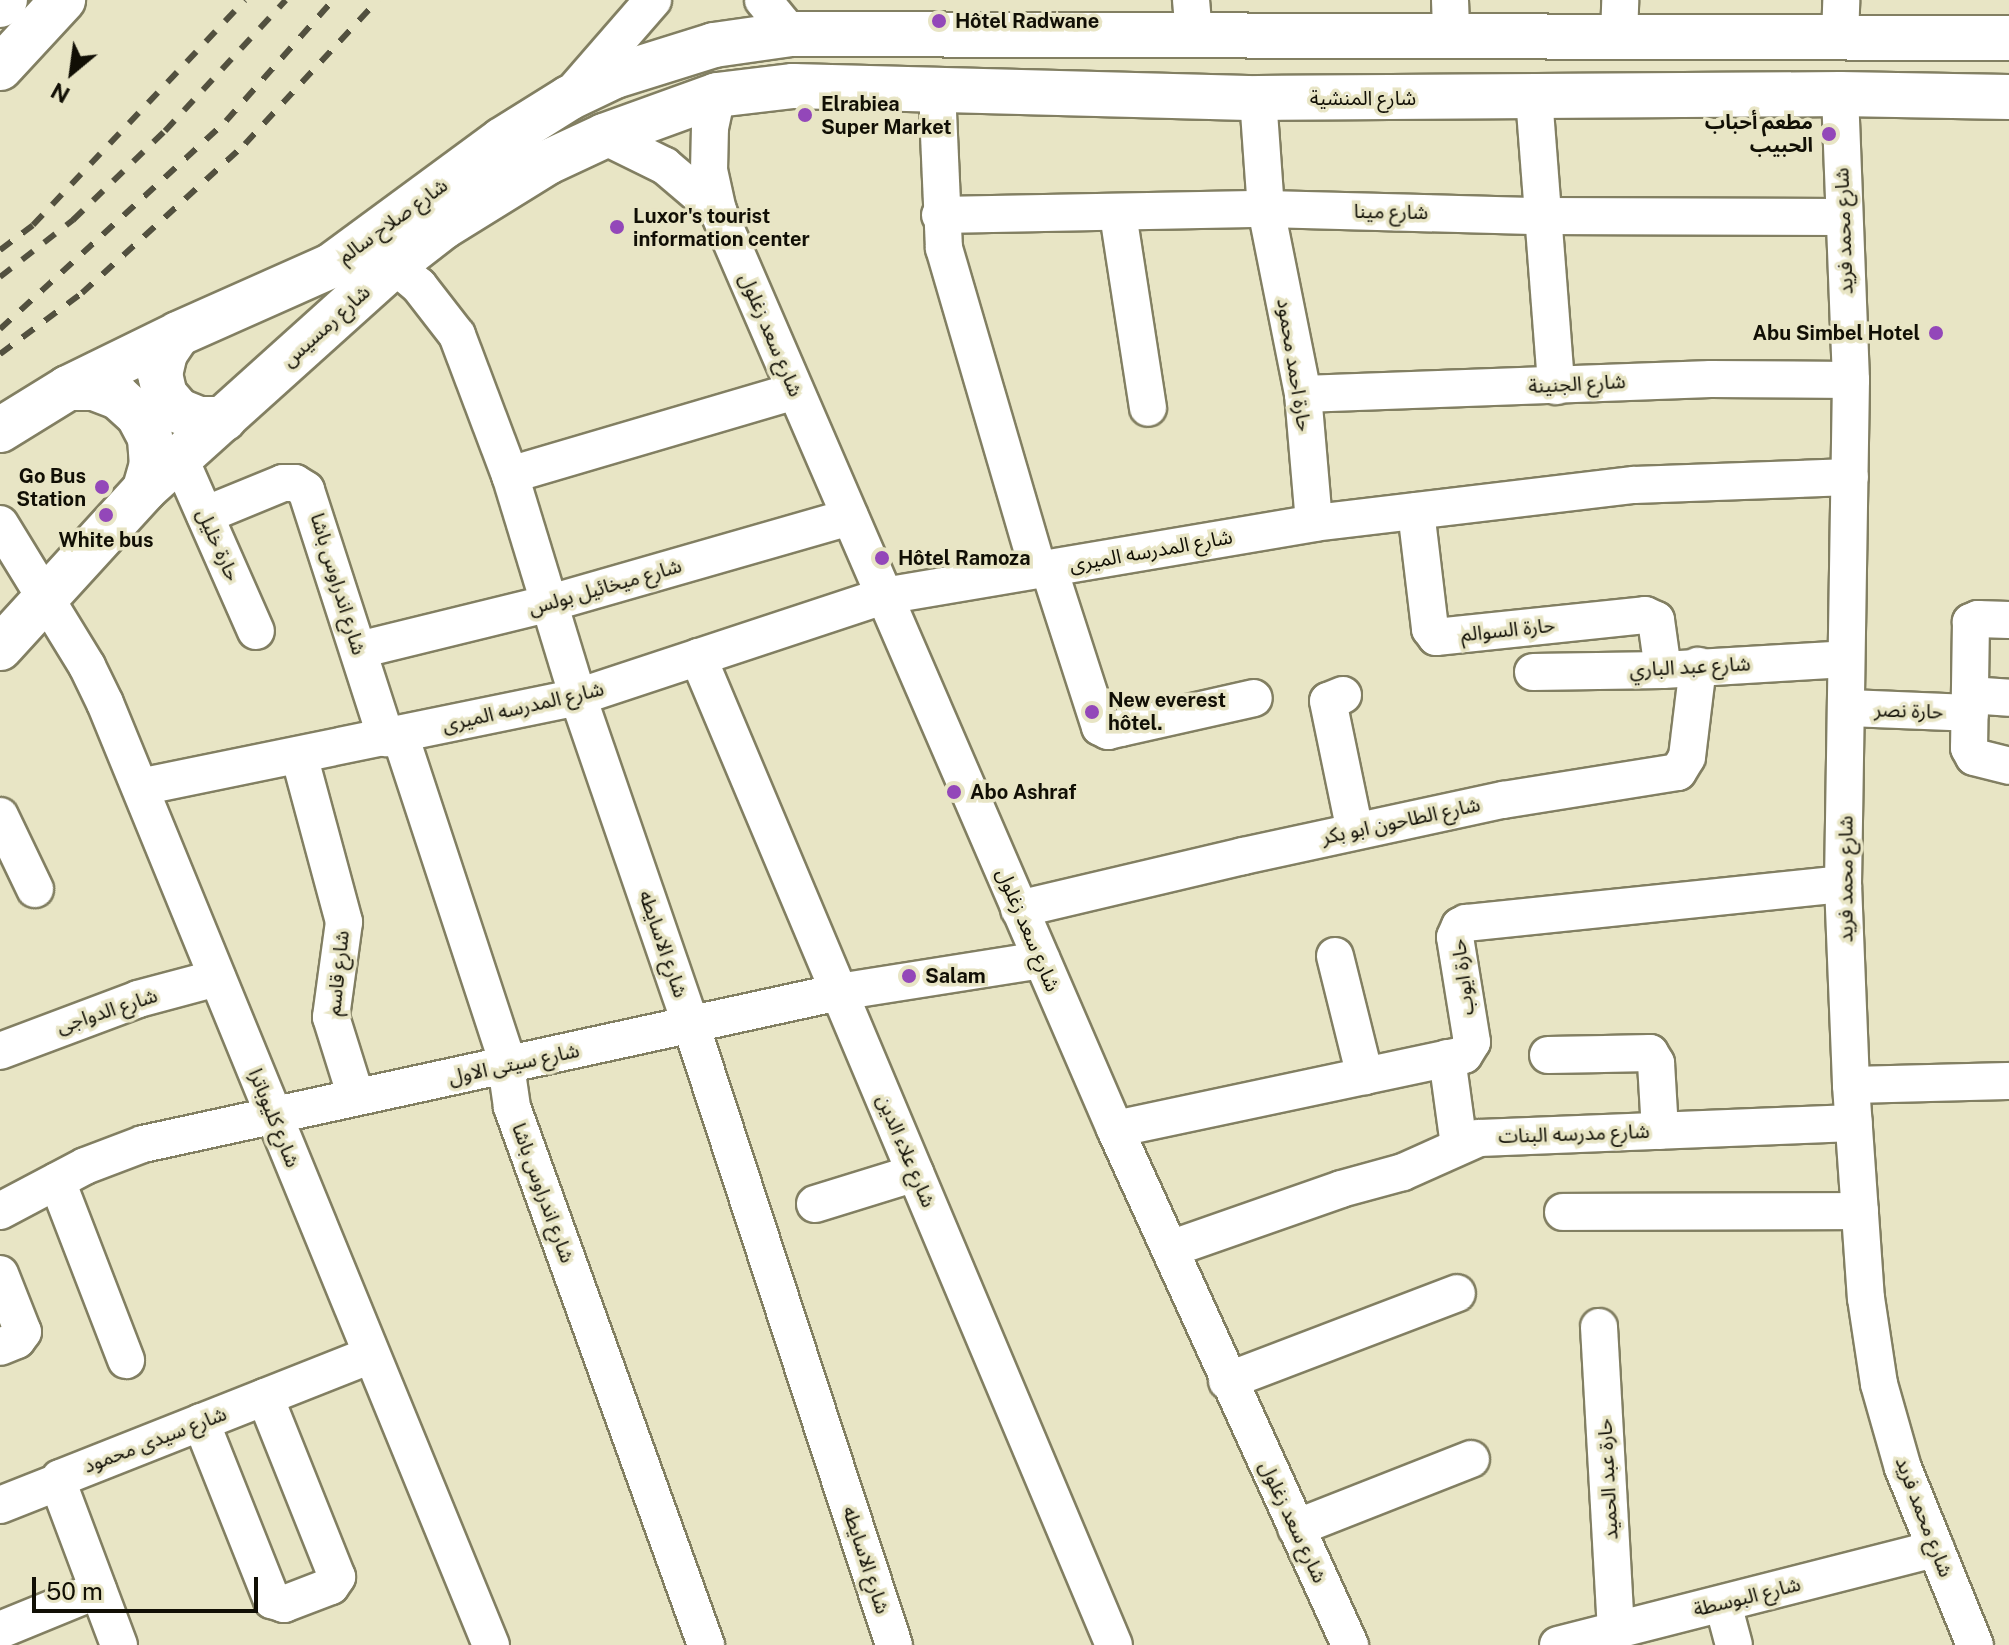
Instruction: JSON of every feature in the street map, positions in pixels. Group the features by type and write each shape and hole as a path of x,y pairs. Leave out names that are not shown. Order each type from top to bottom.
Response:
{"main road":[{"path":"0,5 5,0"},
{"path":"0,68 63,0"},
{"path":"791,34 1192,18 1619,18 1840,19 2009,38"},
{"name":"شارع صلاح سالم","path":"0,430 68,388 178,334 331,266 502,140 569,98 664,58 714,45 791,34"},
{"name":"شارع المنشية","path":"717,95 793,86 1258,98 1840,94 2009,97"},
{"name":"شارع رمسيس","path":"0,648 145,489 394,265 494,192 604,136 717,95"},
{"path":"178,334 165,353 160,374 165,395 179,411 199,419 224,419"},
{"path":"68,388 94,388 118,397 138,415 150,438 152,464 145,489"}],"street":[{"path":"569,98 653,0"},
{"path":"763,0 791,34"},
{"path":"937,89 940,215 951,281 1044,570 1100,727 1108,731 1254,698"},
{"name":"شارع محمد فريد","path":"1840,94 1842,217 1851,380 1843,884 1851,1085 1866,1298 1879,1384 1903,1468 1975,1645"},
{"name":"شارع سعد زغلول","path":"717,95 710,127 709,170 718,211 1115,1129 1227,1381 1350,1645"},
{"path":"1534,97 1556,386"},
{"name":"حارة احمد محمود","path":"1258,98 1266,209 1303,394 1314,523"},
{"name":"شارع سعد زغلول","path":"604,136 665,166 718,211"},
{"name":"شارع مينا","path":"940,215 1266,209 1541,216 1842,217"},
{"path":"1118,214 1148,408"},
{"name":"شارع الاسايطه","path":"394,265 419,286 457,335 510,475 578,697 691,1025 894,1645"},
{"name":"شارع الجنينة","path":"1303,394 1711,379 1851,380"},
{"path":"510,475 795,391"},
{"name":"حارة خليل","path":"180,459 256,631"},
{"name":"شارع المدرسه الميرى","path":"140,787 578,697 884,596 1314,523 1634,485 1850,477"},
{"name":"شارع اندراوس باشا","path":"205,515 283,483 295,483 306,490 359,650 393,736 499,1037 512,1107 706,1645"},
{"name":"حارة السوالم","path":"1416,511 1430,629 1436,637 1645,615 1656,620 1663,670"},
{"name":"شارع ميخائيل بولس","path":"359,650 550,603 850,517"},
{"name":"شارع كليوباترا","path":"0,524 87,666 140,787 491,1645"},
{"path":"2009,620 1978,619 1971,622 1970,704 1971,753 1979,759 2009,766"},
{"name":"شارع علاء الدين","path":"698,657 1114,1645"},
{"name":"شارع عبد الباري","path":"1533,672 1663,670 1846,659"},
{"name":"شارع الطاحون ابو بكر","path":"1019,909 1503,800 1678,772 1687,757 1698,666"},
{"path":"1343,695 1328,701 1355,831"},
{"name":"حارة نصر","path":"1848,708 1970,704 2009,698"},
{"name":"شارع قاسم","path":"299,755 344,922 331,1017 356,1097"},
{"path":"0,816 35,889"},
{"name":"حارة ايوب","path":"1447,1058 1464,1055 1472,1042 1455,937 1460,926 1843,884"},
{"path":"1335,956 1365,1076"},
{"name":"شارع سيتى الاول","path":"0,1211 113,1153 273,1114 505,1067 839,992 1041,960"},
{"name":"شارع الدواجى","path":"0,1051 138,999 217,978"},
{"path":"1548,1055 1650,1053 1656,1063 1660,1131"},
{"path":"1115,1129 1447,1058 1459,1146"},
{"path":"1851,1085 2009,1081"},
{"name":"شارع مدرسه البنات","path":"1170,1249 1341,1189 1403,1172 1479,1138 1854,1123"},
{"path":"815,1204 915,1173"},
{"path":"57,1181 126,1360"},
{"path":"1563,1212 1860,1211"},
{"path":"0,1274 23,1332 17,1340 0,1347"},
{"path":"1227,1381 1457,1293"},
{"name":"حارة عبد الحميد","path":"1599,1327 1616,1630"},
{"name":"شارع سيدى محمود","path":"119,1645 58,1482 63,1476 371,1355"},
{"path":"201,1422 272,1600 284,1604 331,1586 337,1577 265,1397"},
{"path":"1296,1528 1471,1459"},
{"path":"0,1505 58,1482"},
{"name":"شارع البوسطة","path":"1558,1645 1936,1549"},
{"path":"0,1630 98,1590"},
{"path":"1723,1604 1734,1645"}],"railway":[{"path":"0,250 33,225 245,0"},
{"path":"0,277 73,220 165,131 286,0"},
{"path":"0,329 226,121 333,0"},
{"path":"0,354 82,293 245,144 378,0"}],"place":[{"name":"Hôtel Radwane","path":"939,21"},
{"name":"Elrabiea Super Market","path":"805,115"},
{"name":"مطعم أحباب الحبيب","path":"1829,134"},
{"name":"Luxor's tourist information center","path":"617,227"},
{"name":"Abu Simbel Hotel","path":"1936,333"},
{"name":"Go Bus Station","path":"102,487"},
{"name":"White bus","path":"106,515"},
{"name":"Hôtel Ramoza","path":"882,558"},
{"name":"New everest hôtel.","path":"1092,712"},
{"name":"Abo Ashraf","path":"954,792"},
{"name":"Salam","path":"909,976"}]}
